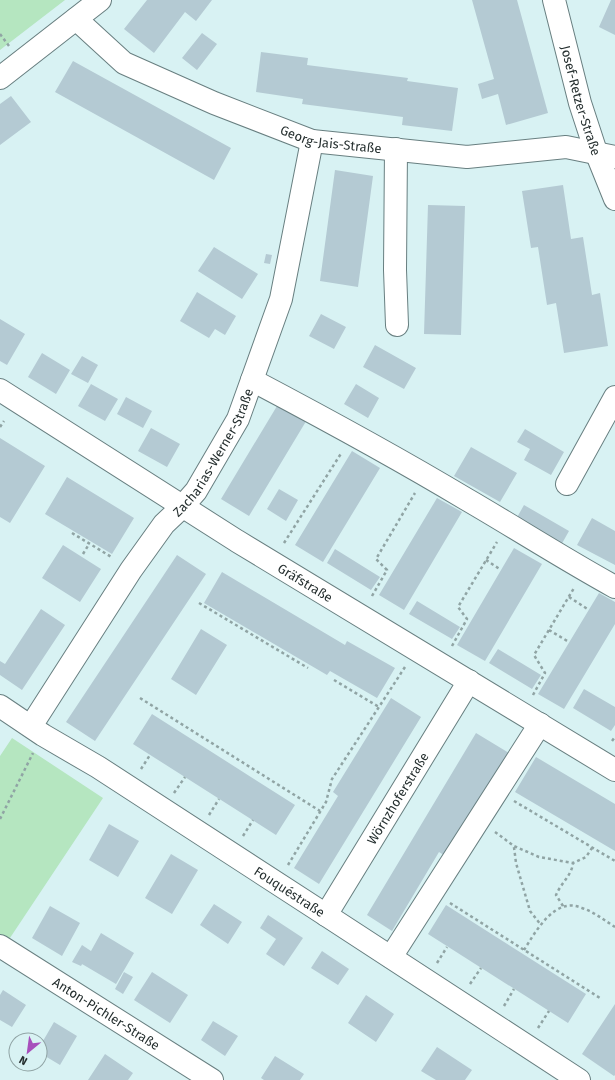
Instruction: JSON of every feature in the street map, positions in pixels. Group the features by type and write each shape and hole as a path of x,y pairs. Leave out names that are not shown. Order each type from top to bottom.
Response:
{"street":[{"path":"0,78 100,0"},
{"name":"Josef-Retzer-Straße","path":"554,0 580,103 605,154 615,199"},
{"name":"Georg-Jais-Straße","path":"76,19 124,63 214,103 312,141 467,157 566,147 605,154"},
{"name":"Zacharias-Werner-Straße","path":"31,726 135,565 164,524 196,491 238,418 281,299 312,141"},
{"path":"396,149 394,270 397,325"},
{"path":"252,380 354,434 585,570 615,586"},
{"name":"Gräfstraße","path":"0,390 182,507 615,770"},
{"path":"567,484 615,397"},
{"name":"Wörnzhoferstraße","path":"326,914 469,681"},
{"name":"Fouquéstraße","path":"0,706 43,735 98,767 326,914 579,1080"},
{"path":"391,957 540,724"},
{"name":"Anton-Pichler-Straße","path":"0,946 212,1080"}],"path":[{"path":"0,427 4,421"},
{"path":"284,543 354,434"},
{"path":"372,596 386,570 376,559 425,475"},
{"path":"452,646 467,619 458,607 508,524"},
{"path":"72,533 118,561"},
{"path":"83,554 90,544"},
{"path":"486,560 501,570"},
{"path":"533,695 545,673 534,655 585,570"},
{"path":"569,597 589,610"},
{"path":"199,603 308,668"},
{"path":"549,630 569,642"},
{"path":"285,870 326,802 332,779 417,649"},
{"path":"334,680 379,707"},
{"path":"140,698 320,811"},
{"path":"612,741 615,736"},
{"path":"0,819 36,748"},
{"path":"497,791 615,862"},
{"path":"206,819 219,799"},
{"path":"240,840 253,820"},
{"path":"479,820 514,846 539,857 573,863 586,857 592,848"},
{"path":"514,846 516,863 530,911 541,925"},
{"path":"563,906 556,895 559,887 572,870 573,863"},
{"path":"433,892 600,998"},
{"path":"524,950 541,925 552,913 563,906 580,907 615,927"},
{"path":"435,965 447,947"},
{"path":"468,986 481,968"},
{"path":"502,1008 514,989"},
{"path":"536,1030 549,1011"}],"green space":[{"path":"0,0 65,0 0,50"},
{"path":"12,738 103,798 0,953 0,756"}],"building":[{"path":"147,0 212,0 196,21 185,12 154,53 124,29"},
{"path":"472,0 517,0 548,113 506,125 498,94 482,99 478,84 494,79"},
{"path":"611,0 615,0 615,35 599,27"},
{"path":"202,33 217,44 197,70 182,58"},
{"path":"261,52 308,58 307,65 408,78 407,81 458,88 452,131 402,125 403,117 302,104 303,99 256,92"},
{"path":"73,61 231,148 214,180 55,92"},
{"path":"11,96 31,122 0,145 0,104"},
{"path":"335,170 373,176 358,287 320,281"},
{"path":"563,185 571,239 583,237 592,295 600,293 608,346 564,353 556,303 547,305 538,247 531,248 522,191"},
{"path":"428,205 465,206 461,335 424,334"},
{"path":"214,247 258,274 242,299 198,271"},
{"path":"266,254 272,255 270,264 264,263"},
{"path":"197,292 236,316 225,335 215,329 209,338 180,321"},
{"path":"321,314 346,327 334,349 309,336"},
{"path":"0,319 25,334 7,365 0,361"},
{"path":"375,345 416,368 404,389 363,367"},
{"path":"42,353 70,370 56,394 28,377"},
{"path":"82,356 98,365 88,383 71,374"},
{"path":"91,384 118,399 105,421 78,406"},
{"path":"356,384 379,398 368,418 344,404"},
{"path":"126,397 152,411 143,428 117,414"},
{"path":"280,401 308,418 249,516 221,499"},
{"path":"151,428 180,444 167,467 138,451"},
{"path":"525,429 564,452 551,475 524,460 530,449 517,442"},
{"path":"0,438 45,466 10,523 0,517"},
{"path":"471,447 517,473 500,502 454,476"},
{"path":"352,451 380,468 323,562 295,545"},
{"path":"67,477 134,518 112,554 45,514"},
{"path":"279,489 298,500 286,521 267,509"},
{"path":"437,498 462,512 404,610 379,595"},
{"path":"524,505 569,531 560,547 515,521"},
{"path":"592,518 615,531 615,565 577,545"},
{"path":"63,545 101,569 80,602 42,578"},
{"path":"514,548 542,564 485,661 457,645"},
{"path":"335,549 380,577 371,590 327,563"},
{"path":"177,555 206,574 95,741 66,722"},
{"path":"222,572 345,645 347,641 395,668 377,698 330,671 327,675 204,603"},
{"path":"599,593 615,602 615,624 564,709 538,694"},
{"path":"417,601 460,627 452,639 409,614"},
{"path":"41,609 65,625 22,690 0,675 0,661 5,664"},
{"path":"201,629 227,645 196,695 171,679"},
{"path":"498,649 541,675 532,689 489,663"},
{"path":"584,689 615,707 615,725 611,731 573,708"},
{"path":"391,698 421,717 319,884 294,868 338,796 333,792"},
{"path":"152,714 295,805 276,835 133,744"},
{"path":"476,733 509,753 447,857 439,852 392,931 367,915"},
{"path":"536,757 615,804 615,851 515,792"},
{"path":"109,824 139,841 118,877 89,860"},
{"path":"171,854 198,870 172,914 145,898"},
{"path":"214,904 242,922 228,944 200,925"},
{"path":"446,905 586,994 568,1023 428,934"},
{"path":"50,906 80,923 62,956 32,938"},
{"path":"268,915 303,938 284,966 266,954 276,939 260,928"},
{"path":"101,933 134,953 116,984 82,964 81,966 72,962 82,945 91,951"},
{"path":"322,951 349,969 338,985 311,968"},
{"path":"124,972 133,977 123,994 115,989"},
{"path":"152,972 188,995 170,1023 134,1000"},
{"path":"3,990 26,1005 12,1027 0,1020 0,995"},
{"path":"366,995 394,1014 376,1042 348,1023"},
{"path":"615,1004 615,1075 614,1076 582,1054"},
{"path":"213,1021 238,1036 225,1056 201,1040"},
{"path":"54,1022 77,1036 60,1065 48,1058 48,1032"},
{"path":"437,1047 472,1070 465,1080 436,1080 421,1071"},
{"path":"105,1054 133,1073 128,1080 88,1080"},
{"path":"275,1056 304,1074 300,1080 264,1080 261,1078"}]}
